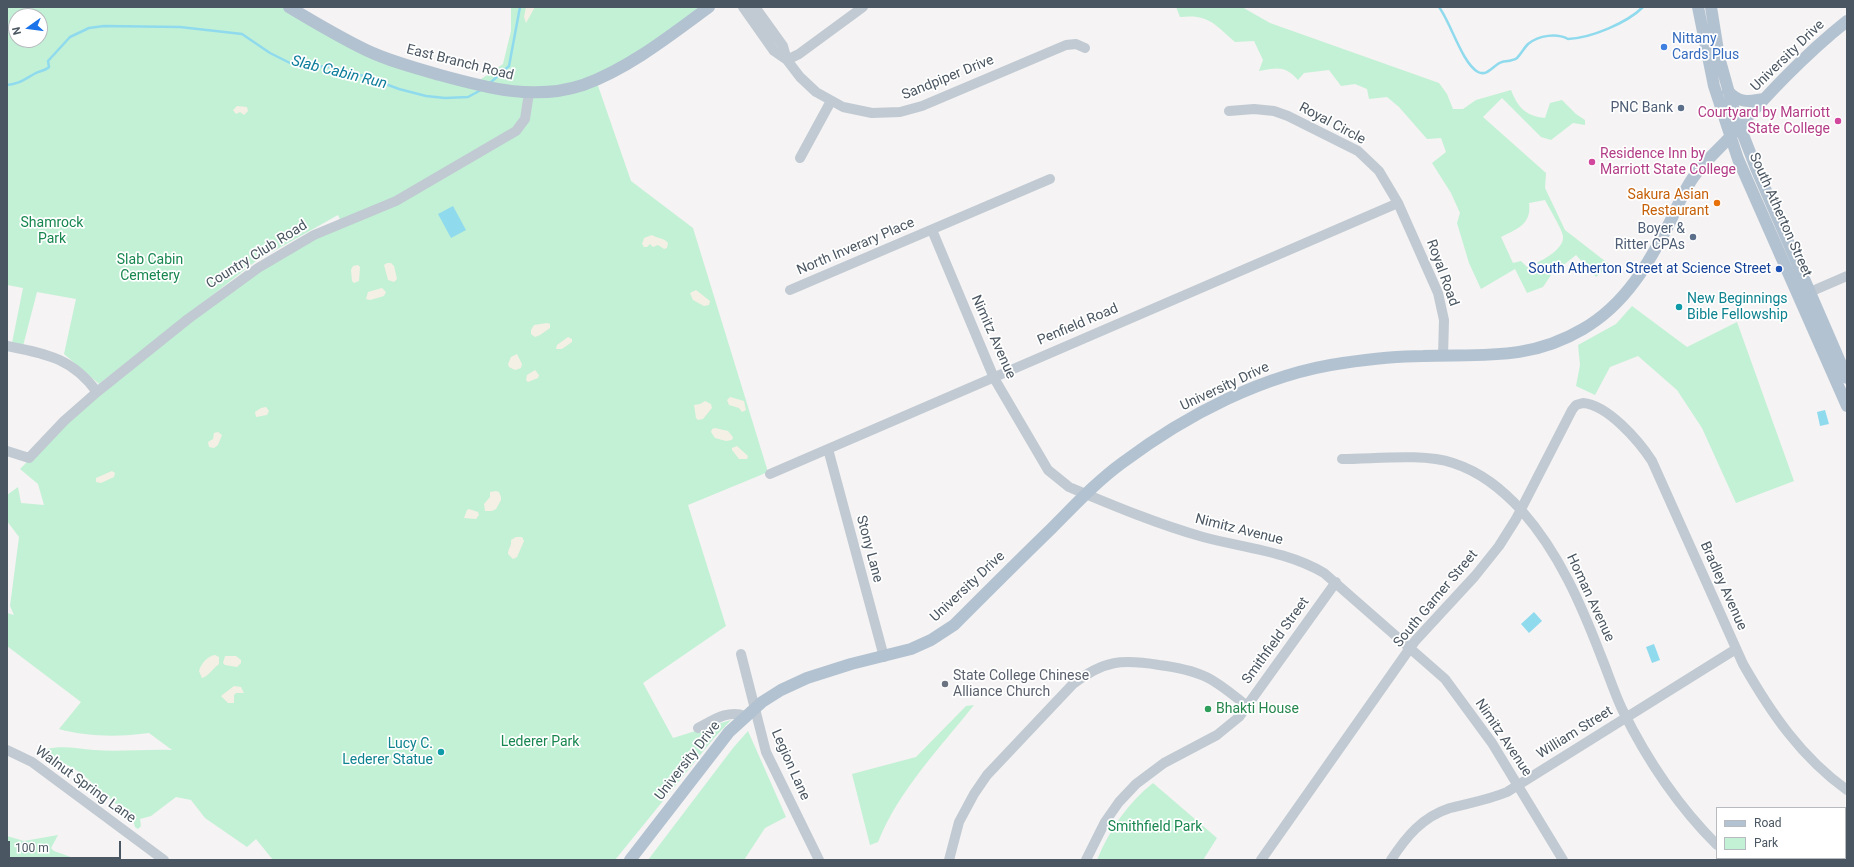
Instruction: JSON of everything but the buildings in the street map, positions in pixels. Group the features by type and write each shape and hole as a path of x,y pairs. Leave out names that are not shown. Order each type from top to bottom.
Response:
{"main road":[{"name":"East Branch Road","path":"289,7 366,50 412,67 474,84 529,93 565,90 596,80 622,66 709,7"},
{"name":"South Atherton Street","path":"1698,7 1708,64 1738,159 1847,406"},
{"name":"South Atherton Street","path":"1711,7 1719,58 1740,126 1847,378"},
{"name":"University Drive","path":"630,860 729,732 755,707 781,690 807,678 851,664 884,657 911,649 931,640 954,625 1086,494 1122,463 1164,435 1213,406 1278,379 1340,363 1388,357 1506,355 1534,349 1575,334 1602,317 1640,277 1690,183 1702,166 1764,99 1809,54 1847,21"},
{"path":"1728,91 1736,99 1742,101 1764,99"}],"street":[{"name":"Sandpiper Drive","path":"743,7 774,51 787,60 810,87 831,101 855,111 872,113 907,111 1066,45 1076,44 1085,48"},
{"name":"Sandpiper Drive","path":"755,7 783,46 787,60"},
{"path":"787,60 863,7"},
{"name":"Country Club Road","path":"7,451 29,458 64,421 97,392 192,316 228,289 276,257 314,235 396,201 516,131 525,119 529,93"},
{"path":"800,158 831,101"},
{"name":"Royal Circle","path":"1230,111 1254,109 1274,111 1288,116 1358,151 1379,171 1398,203"},
{"name":"North Inverary Place","path":"790,290 1050,179"},
{"name":"Royal Road","path":"1398,203 1441,304 1444,320 1443,356"},
{"name":"Penfield Road","path":"770,474 1398,203"},
{"name":"Nimitz Avenue","path":"932,230 994,378 1048,470 1069,487 1086,494 1202,536 1302,561 1324,573 1336,582 1444,679 1492,743 1563,860"},
{"path":"1799,297 1847,276"},
{"path":"7,346 47,354 60,359 79,372 97,392"},
{"name":"Bradley Avenue","path":"1576,405 1586,403 1607,414 1618,422 1645,451 1652,461 1736,649 1761,696 1781,726 1799,747 1825,772 1847,790"},
{"name":"South Garner Street","path":"1261,860 1410,649 1492,556 1511,528 1576,405"},
{"name":"Stony Lane","path":"828,449 884,657"},
{"name":"Homan Avenue","path":"1342,459 1419,458 1452,462 1486,478 1508,496 1550,547 1574,590 1627,718 1648,757 1673,793 1716,844"},
{"name":"Smithfield Street","path":"1086,860 1105,822 1119,802 1136,784 1164,763 1224,731 1232,724 1247,706 1336,582"},
{"name":"William Street","path":"1391,860 1405,839 1414,829 1437,813 1493,798 1518,785 1736,649"},
{"name":"Legion Lane","path":"740,654 766,752 819,860"},
{"path":"949,860 960,822 974,794 987,775 1073,684 1086,673 1102,666 1119,662 1132,661 1166,666 1204,676 1247,706"},
{"path":"698,728 726,715 740,714 745,716"},
{"name":"Walnut Spring Lane","path":"7,750 32,762 164,860"}],"green space":[{"path":"7,7 289,7 366,50 474,84 503,64 511,31 511,7 709,7 596,80 631,181 693,228 768,472 688,505 726,626 643,683 673,738 731,720 714,738 615,860 273,860 256,839 247,847 205,818 191,800 176,797 151,816 140,819 141,826 138,829 135,827 133,819 81,773 48,754 47,749 65,747 103,751 172,750 149,733 104,736 81,734 59,729 81,702 7,646 7,613 14,615 10,606 19,537 7,521 7,495 18,487 21,503 44,505 38,484 20,469 97,392 258,268 341,222 338,215 256,261 99,384 64,354 76,299 37,292 23,346 12,343 23,288 7,285"},
{"path":"1176,7 1242,7 1270,23 1439,83 1447,94 1453,109 1463,109 1476,100 1511,90 1517,102 1524,110 1538,117 1545,118 1550,103 1562,100 1576,114 1585,120 1585,125 1573,123 1551,140 1541,137 1502,98 1483,117 1546,173 1545,188 1565,230 1610,265 1596,277 1576,255 1551,275 1543,287 1527,293 1515,269 1481,289 1469,263 1457,223 1460,213 1451,193 1432,163 1446,152 1441,138 1427,139 1399,107 1387,97 1369,99 1367,89 1355,84 1341,86 1329,70 1304,73 1298,80 1285,70 1271,69 1259,71 1263,60 1254,41 1235,42 1216,25 1205,19 1190,16 1180,17","holes":["1545,200 1563,236 1560,246 1550,255 1527,267 1521,261 1513,263 1501,237 1518,228 1526,221 1529,203"]},
{"path":"1632,306 1687,347 1737,322 1794,481 1736,503 1702,428 1677,390 1638,356 1610,367 1595,395 1576,386 1580,365 1578,345 1616,324"},
{"path":"974,705 908,787 878,842 870,845 852,774 916,757 966,706"},
{"path":"748,731 786,817 765,828 744,860 648,860 733,748"},
{"name":"Smithfield Park","path":"1153,783 1217,838 1203,860 1097,860 1107,838 1127,808"},
{"path":"58,835 51,848 54,851 79,860 7,860 7,836 24,841"}],"sand":[{"path":"526,7 535,7 526,23 524,17"},
{"path":"237,106 247,107 248,111 244,115 240,112 236,114 233,110"},
{"path":"652,235 666,241 668,243 667,248 664,249 658,245 653,247 650,244 647,247 644,247 642,244 644,238"},
{"path":"391,263 394,266 397,279 394,282 388,280 384,265"},
{"path":"358,265 360,267 359,281 354,283 352,281 351,270 353,266"},
{"path":"382,288 386,292 384,296 370,300 366,299 368,292"},
{"path":"696,290 710,301 709,305 704,306 693,300 690,293"},
{"path":"550,324 550,328 540,335 535,337 531,334 531,330 534,325"},
{"path":"568,337 572,339 572,342 562,349 556,349 557,345"},
{"path":"517,354 522,364 521,368 515,370 509,367 508,364 511,357"},
{"path":"535,370 539,375 538,378 528,382 526,380 527,375"},
{"path":"730,397 744,401 746,410 742,412 739,408 729,405 727,400"},
{"path":"705,401 711,404 712,408 703,419 698,420 696,418 694,405"},
{"path":"266,407 269,411 267,415 256,417 255,412"},
{"path":"715,428 728,431 733,437 732,440 726,441 715,438 711,432 712,429"},
{"path":"218,432 222,435 218,445 214,448 209,447 208,442 213,439 214,433"},
{"path":"737,446 748,456 747,459 739,459 732,450 732,448"},
{"path":"112,471 115,473 114,477 101,483 96,482 96,478"},
{"path":"490,492 499,492 501,500 496,509 492,511 485,511 484,504 490,497"},
{"path":"469,509 478,512 479,515 476,519 464,518 467,510"},
{"path":"516,537 522,537 524,541 517,557 513,559 508,552 511,540"},
{"path":"215,655 219,657 219,664 207,676 202,678 199,671 201,666 207,659"},
{"path":"225,656 236,656 241,660 241,663 237,667 225,665 223,663"},
{"path":"234,686 241,687 244,693 236,693 234,695 234,703 228,703 221,696"}],"water":[{"path":"453,206 466,230 451,238 438,214"},
{"path":"1825,410 1829,424 1820,426 1817,412"},
{"path":"1534,612 1542,621 1529,633 1521,624"},
{"path":"1654,644 1660,660 1652,663 1646,647"}],"waterway":[{"name":"Slab Cabin Run","path":"490,83 509,66 520,7"},
{"name":"Slab Cabin Run","path":"1439,7 1467,60 1472,67 1478,72 1482,73 1488,72 1499,63 1515,59 1532,41 1548,36 1559,36 1568,39 1598,33 1628,19 1643,7"},
{"name":"Slab Cabin Run","path":"7,85 18,82 49,67 48,61 70,37 89,28 104,26 180,27 242,34 270,53 294,65 306,68 317,66 329,67 364,76 399,89 426,96 445,98 468,97 481,90"}],"place":[{"name":"Nittany Cards Plus","path":"1664,47"},
{"name":"PNC Bank","path":"1681,108"},
{"name":"Courtyard by Marriott State College","path":"1838,121"},
{"name":"Residence Inn by Marriott State College","path":"1592,162"},
{"name":"Sakura Asian Restaurant","path":"1717,203"},
{"name":"Boyer & Ritter CPAs","path":"1693,237"},
{"name":"South Atherton Street at Science Street","path":"1779,269"},
{"name":"New Beginnings Bible Fellowship","path":"1679,307"},
{"name":"State College Chinese Alliance Church","path":"945,684"},
{"name":"Bhakti House","path":"1208,709"},
{"name":"Lucy C. Lederer Statue","path":"441,752"}],"park label":[{"name":"Shamrock Park","path":"52,232"},
{"name":"Slab Cabin Cemetery","path":"150,268"},
{"name":"Lederer Park","path":"540,742"}]}
